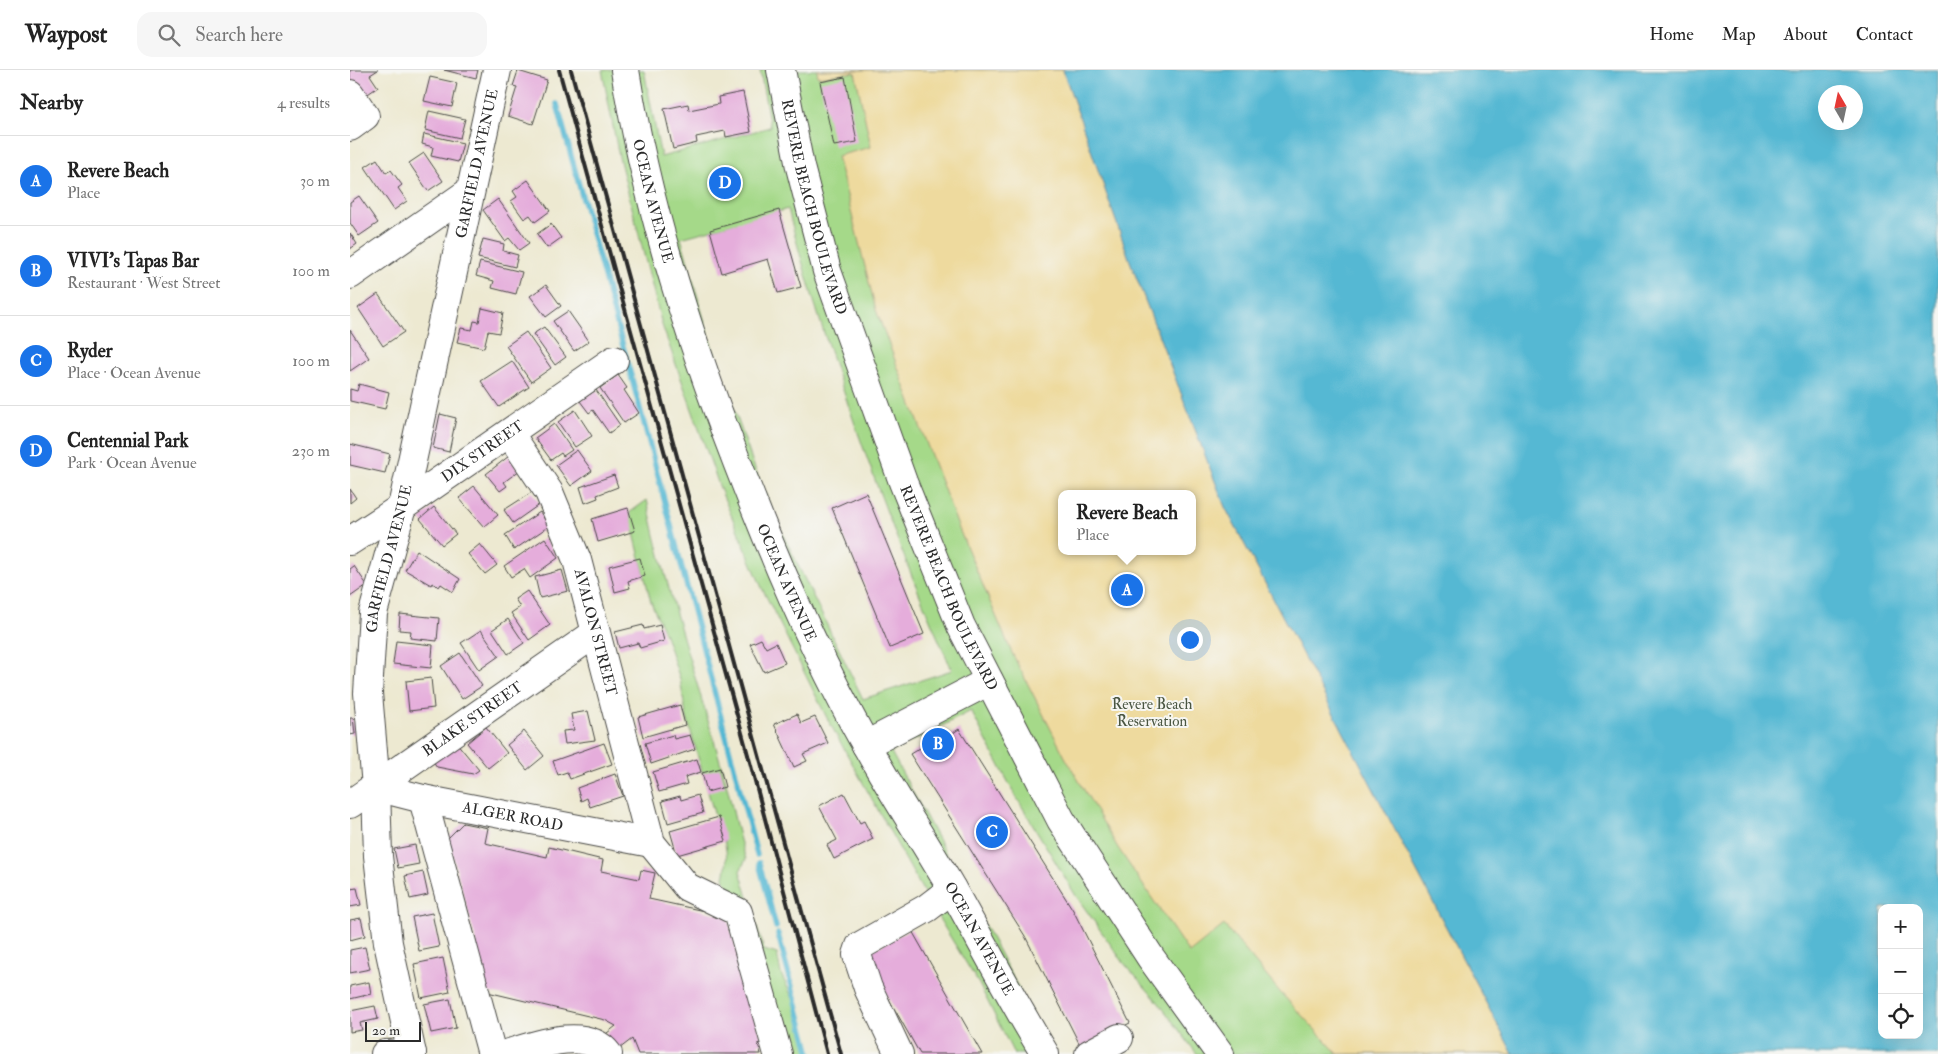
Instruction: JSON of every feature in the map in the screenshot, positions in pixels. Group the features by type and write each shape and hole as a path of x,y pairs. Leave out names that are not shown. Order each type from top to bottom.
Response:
{"street":[{"name":"GARFIELD AVENUE","path":"412,1054 388,942 378,856 376,787 368,693 373,613 402,507 497,70"},
{"name":"OCEAN AVENUE","path":"625,70 635,124 662,238 678,294 719,417 765,534 810,636 866,745 952,890 1045,1054"},
{"name":"REVERE BEACH BOULEVARD","path":"781,72 805,186 836,299 903,482 961,626 1061,820 1151,958 1220,1054"},
{"path":"350,94 365,116 350,126"},
{"path":"350,275 469,192"},
{"name":"DIX STREET","path":"350,540 510,434 614,360"},
{"name":"AVALON STREET","path":"510,434 549,492 576,560 651,844"},
{"name":"BLAKE STREET","path":"350,804 594,634"},
{"path":"866,745 989,681"},
{"name":"ALGER ROAD","path":"376,787 423,799 651,844"},
{"path":"423,799 492,1054"},
{"path":"651,844 688,887 738,912 778,1054"},
{"path":"899,1054 868,988 857,955 860,946 927,908 952,890"},
{"path":"506,1054 541,1044 582,1038 604,1048 608,1054"},
{"path":"1089,1054 1119,1038"},
{"path":"385,1054 412,1054"}],"green space":[{"name":"Revere Beach Reservation","path":"602,70 644,70 661,157 770,127 760,70 1063,70 1130,261 1225,507 1513,1054 1197,1054 1158,1002 1123,962 1076,896 1015,795 971,711 891,752 1054,1054 1014,1054 979,984 932,907 828,720 762,588 721,491 662,325 619,157","holes":["788,209 800,254 854,423 907,565 952,670 863,699 776,520 754,466 710,340 681,238"]},
{"path":"647,500 664,570 724,775 746,859 740,871 764,950 777,954 781,974 799,1011 811,1054 785,1054 724,877 727,862 724,841 716,820 686,715 680,679 664,632 651,602 629,513"}],"sand":[{"name":"Revere Beach Reservation","path":"817,70 1063,70 1130,261 1225,507 1513,1054 1338,1054 1279,991 1224,925 1189,953 1118,848 1065,757 1011,651 959,529 876,310 837,156 871,147 855,72 818,77"}],"water":[{"path":"1063,70 1938,70 1938,1054 1513,1054 1225,507 1130,261"}],"building":[{"path":"350,70 378,70 370,75 378,87 362,98 350,81"},
{"path":"444,70 478,70 476,78"},
{"path":"518,71 547,80 533,124 508,116 517,87 513,86"},
{"path":"430,77 457,83 452,107 424,101"},
{"path":"845,77 857,142 834,146 820,82"},
{"path":"743,92 751,132 726,137 725,131 696,137 697,143 673,149 664,109 688,104 689,110 719,104 718,97"},
{"path":"429,111 465,119 460,138 425,130"},
{"path":"424,134 463,143 458,162 431,156 433,147 422,144"},
{"path":"424,153 443,181 428,191 409,163"},
{"path":"377,159 386,173 391,170 402,185 398,188 407,201 394,210 365,167"},
{"path":"528,180 550,211 535,222 530,215 524,219 511,201 517,197 513,191"},
{"path":"359,196 378,223 359,236 350,223 350,202"},
{"path":"498,199 529,243 519,250 509,238 505,241 483,210"},
{"path":"779,210 801,287 778,293 768,259 722,273 710,230"},
{"path":"551,224 561,238 547,248 537,234"},
{"path":"350,233 357,244 350,249"},
{"path":"483,239 504,244 503,251 518,255 515,267 478,258"},
{"path":"480,262 522,272 516,294 492,288 494,281 476,276"},
{"path":"546,285 561,306 546,317 530,296"},
{"path":"378,294 404,332 383,346 358,308"},
{"path":"482,308 503,313 499,333 488,331 484,348 457,342 461,328 472,330 474,321 479,322"},
{"path":"568,311 589,341 574,351 553,321"},
{"path":"544,327 566,357 555,365 533,334"},
{"path":"350,330 369,358 350,371"},
{"path":"526,332 551,368 531,382 506,346"},
{"path":"512,361 529,387 499,407 481,381"},
{"path":"618,375 627,388 624,390 639,413 624,423 600,388"},
{"path":"359,384 389,392 385,409 350,401 350,389 357,391"},
{"path":"596,390 620,425 609,433 593,410 589,413 580,401"},
{"path":"575,410 592,436 575,447 558,422"},
{"path":"440,414 456,418 449,452 433,448"},
{"path":"554,424 572,450 563,456 561,453 551,460 535,438"},
{"path":"350,444 390,454 385,473 350,465"},
{"path":"577,450 592,471 571,486 556,465"},
{"path":"509,456 520,470 504,482 507,486 500,491 486,474"},
{"path":"614,475 618,487 597,495 598,498 585,503 580,487"},
{"path":"474,486 498,515 484,527 459,498"},
{"path":"350,489 356,498 350,503"},
{"path":"532,492 540,504 513,523 504,510"},
{"path":"866,493 924,634 890,648 832,508"},
{"path":"434,507 456,534 442,545 420,519"},
{"path":"628,508 635,531 598,542 592,519"},
{"path":"540,512 549,526 514,550 505,535"},
{"path":"545,538 558,558 530,578 524,569 511,577 504,566"},
{"path":"480,544 497,565 485,574 468,554"},
{"path":"417,550 460,579 453,592 441,584 439,587 432,583 431,585 405,570"},
{"path":"640,558 645,576 628,581 630,588 615,592 609,566"},
{"path":"354,566 367,585 350,597 350,569"},
{"path":"562,570 568,591 540,598 535,577"},
{"path":"527,591 550,625 529,640 511,613 520,607 515,599"},
{"path":"400,614 439,618 437,641 410,638 411,631 399,630"},
{"path":"508,619 524,643 508,654 492,630"},
{"path":"643,625 644,629 660,625 664,641 640,648 638,643 619,648 615,632"},
{"path":"481,630 499,656 479,670 461,643"},
{"path":"761,639 766,648 776,643 785,663 764,672 750,644"},
{"path":"396,641 433,645 431,668 393,664"},
{"path":"460,653 482,686 462,699 441,666"},
{"path":"431,678 434,708 409,711 406,681"},
{"path":"680,705 685,725 643,737 638,717"},
{"path":"588,711 595,740 565,744 563,731 574,730 571,714"},
{"path":"797,714 801,723 815,717 828,743 803,754 807,761 794,767 774,724"},
{"path":"350,718 353,718 355,734 350,735"},
{"path":"486,727 507,753 488,768 467,743"},
{"path":"959,729 1073,910 1130,1023 1081,1047 1025,936 910,754 935,739 938,743"},
{"path":"524,731 544,756 527,770 507,745"},
{"path":"673,735 674,739 690,735 695,749 651,764 645,743"},
{"path":"456,742 479,770 473,774 437,767 433,761"},
{"path":"604,743 612,764 570,779 567,772 558,775 553,761"},
{"path":"697,759 701,772 685,777 687,784 659,792 653,772"},
{"path":"720,768 725,787 707,792 702,773"},
{"path":"615,774 623,796 590,807 587,798 581,801 577,788"},
{"path":"844,793 860,823 864,821 873,839 834,859 827,845 837,840 819,806"},
{"path":"698,795 703,813 668,823 662,801 680,796 681,800"},
{"path":"719,817 726,841 677,855 670,831"},
{"path":"463,823 488,828 485,843 547,857 549,847 603,860 601,871 639,879 641,870 655,873 649,899 727,916 763,1043 758,1044 761,1054 638,1054 632,1039 615,1052 602,1037 616,1026 605,1020 479,990 467,947 477,944 448,838"},
{"path":"415,845 419,864 398,868 394,849"},
{"path":"423,872 428,895 410,899 405,876"},
{"path":"357,888 361,905 350,907 350,889"},
{"path":"432,913 439,947 419,951 412,917"},
{"path":"361,918 365,936 350,940 350,920"},
{"path":"911,929 982,1054 920,1054 864,955"},
{"path":"365,947 370,969 350,973 350,950"},
{"path":"443,958 450,992 421,998 414,964"},
{"path":"369,982 371,994 350,999 350,986"},
{"path":"450,999 456,1028 431,1033 424,1004"},
{"path":"375,1006 378,1019 360,1023 362,1030 350,1032 350,1011"}],"waterway":[{"path":"557,104 651,449 757,855"},
{"path":"759,863 776,927"},
{"path":"778,934 810,1054"}],"railway":[{"path":"559,70 750,762 827,1054"},
{"path":"571,70 841,1054"}],"place":[{"name":"Centennial Park","path":"725,183"},
{"name":"Revere Beach","path":"1127,590"},
{"name":"VIVI’s Tapas Bar","path":"938,744"},
{"name":"Ryder","path":"992,832"}]}
